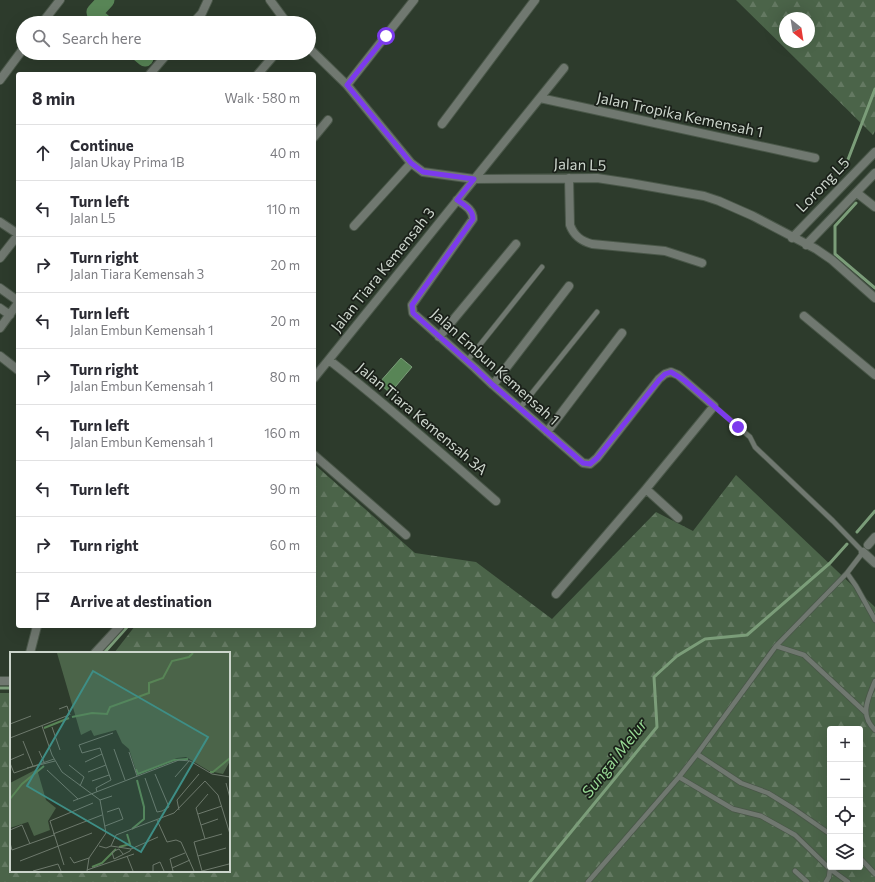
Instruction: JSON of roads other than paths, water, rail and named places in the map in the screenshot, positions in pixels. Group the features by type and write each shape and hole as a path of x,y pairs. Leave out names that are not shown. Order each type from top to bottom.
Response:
{"street":[{"path":"47,16 60,0"},
{"path":"199,16 208,0"},
{"path":"270,0 282,16"},
{"path":"347,85 414,0"},
{"path":"442,124 535,0"},
{"name":"Jalan L5","path":"316,55 347,85 411,163 423,172 474,179 596,178 704,196 753,216 832,260 875,298"},
{"path":"0,80 16,58"},
{"path":"152,72 162,60"},
{"path":"260,72 270,60"},
{"name":"Jalan Tiara Kemensah 3","path":"316,376 564,68"},
{"name":"Jalan Tropika Kemensah 1","path":"540,98 815,158"},
{"path":"316,135 328,120"},
{"name":"Lorong L5","path":"792,238 875,152"},
{"path":"354,226 411,163"},
{"name":"Lorong L5","path":"806,245 875,173"},
{"path":"569,178 570,225 579,239 592,244 665,251 702,264"},
{"name":"Lorong L5","path":"857,192 875,207"},
{"name":"Jalan Embun Kemensah 1","path":"457,200 470,209 473,219 412,305 413,313 583,463 590,464 593,462 665,374 671,372 678,375 714,406"},
{"path":"0,222 16,233"},
{"path":"0,258 16,237"},
{"path":"439,337 516,244"},
{"path":"493,385 569,286"},
{"path":"0,288 16,300"},
{"path":"0,328 16,305"},
{"path":"0,308 10,315"},
{"path":"804,316 872,373 875,363"},
{"path":"547,432 622,333"},
{"path":"0,356 16,368"},
{"name":"Jalan Tiara Kemensah 3A","path":"329,360 416,430 496,501"},
{"path":"556,594 714,406"},
{"path":"316,457 406,535"},
{"path":"646,488 678,518"},
{"path":"868,545 875,536"},
{"path":"863,552 875,563"},
{"path":"30,652 36,628"},
{"path":"96,652 118,628"}],"lane":[{"path":"467,361 542,267"},
{"path":"520,408 597,312"},
{"path":"714,406 750,437 755,447 834,521 863,552"},
{"path":"588,882 679,777 776,646 847,573 868,545"},
{"path":"847,573 875,620"},
{"path":"776,646 804,655 866,713"},
{"path":"875,681 867,702 866,713 868,723 875,730"},
{"path":"697,754 740,783 775,797 827,832"},
{"path":"679,777 733,809 760,816 795,835 827,866"},
{"path":"863,861 875,874"},
{"path":"826,882 829,877 830,870"},
{"path":"831,870 848,882"},
{"path":"795,871 807,882"}],"waterway":[{"path":"96,16 95,12 106,0"},
{"name":"Sungai Melur","path":"844,170 875,89"},
{"name":"Sungai Melur","path":"856,203 835,226 835,254 875,288"},
{"name":"Sungai Melur","path":"857,532 875,511"},
{"name":"Sungai Melur","path":"530,882 657,727 654,677 677,656 705,639 747,635 830,563 847,544"},
{"path":"105,652 126,628"},
{"path":"0,688 10,688"}]}
